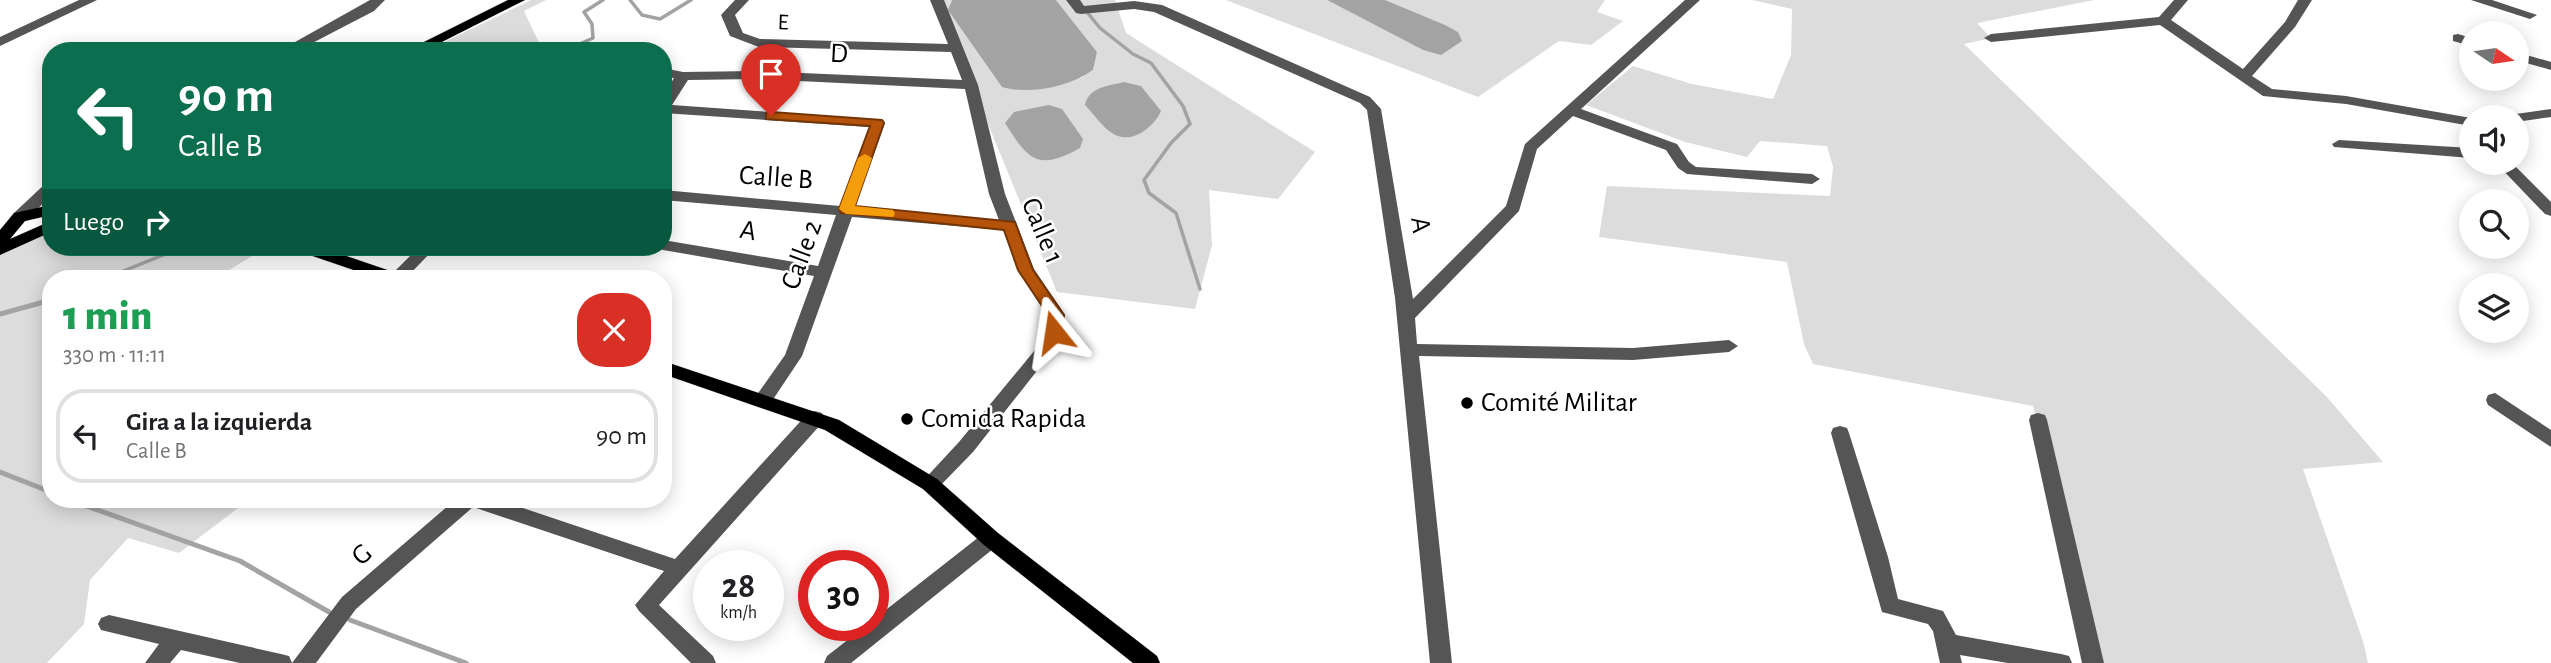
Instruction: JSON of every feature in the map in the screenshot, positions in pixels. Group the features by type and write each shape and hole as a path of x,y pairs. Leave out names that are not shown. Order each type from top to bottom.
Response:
{"main road":[{"path":"431,42 518,0"},
{"path":"0,218 42,214"},
{"path":"0,240 20,217"},
{"path":"0,250 42,231"},
{"path":"330,256 372,270"},
{"path":"672,370 763,399 832,425 930,484 991,539 1149,663"}],"street":[{"path":"303,42 369,8 379,0"},
{"name":"E","path":"742,0 728,15 737,36 766,59 957,48"},
{"name":"Calle 1","path":"930,484 1005,400 1054,332 1056,315 1026,270 998,194 971,85 937,0"},
{"path":"1406,316 1513,208 1530,147 1692,0"},
{"path":"2244,77 2290,24 2305,0"},
{"path":"2479,0 2530,15"},
{"path":"0,42 86,1"},
{"path":"2163,22 2177,1"},
{"name":"A","path":"1077,5 1134,5 1157,8 1371,104 1382,148 1406,316 1441,663"},
{"path":"1991,38 2163,22 2268,93 2346,100 2459,123"},
{"name":"D","path":"672,74 683,76 766,59 971,85"},
{"path":"2529,60 2551,66"},
{"path":"672,94 683,76"},
{"name":"Calle 2","path":"672,110 878,123 793,356 763,399"},
{"path":"1570,110 1672,147 1683,165 1692,171 1812,179"},
{"path":"2529,116 2551,113"},
{"path":"2339,144 2459,152"},
{"path":"2516,175 2551,211"},
{"path":"20,217 42,195"},
{"name":"Calle B","path":"672,196 846,209 1010,226"},
{"name":"A","path":"672,247 823,272"},
{"path":"404,270 418,256"},
{"path":"1409,350 1633,354 1729,346"},
{"path":"2495,400 2551,440"},
{"path":"705,663 646,605 815,418"},
{"path":"2038,420 2093,663"},
{"path":"1840,433 1878,557 1889,606 1932,614 1939,619 1945,628 1949,653 2061,663"},
{"name":"G","path":"303,663 349,603 461,508"},
{"path":"499,508 678,568"},
{"path":"835,663 991,539"},
{"path":"109,624 281,663"},
{"path":"156,663 178,638"}],"shaded area":[{"path":"531,0 546,0 524,11 539,42 445,42"},
{"path":"937,0 952,0 950,3 1034,90 1081,78 1093,70 1097,52 1056,0 1115,0 1126,33 1315,152 1278,199 1209,190 1212,245 1195,309 1057,292"},
{"path":"952,0 1056,0 1097,52 1093,70 1073,81 1049,88 1025,90 1002,87 948,10"},
{"path":"1226,0 1327,0 1423,50 1458,32 1385,0 1605,0 1597,12 1623,21 1591,45 1559,41 1478,97"},
{"path":"1327,0 1385,0 1445,25 1458,32 1462,41 1441,55 1423,50"},
{"path":"1752,0 2094,0 1977,23 1991,38 1964,44 2326,396 2383,462 2303,469 2363,641 2368,663 2099,663 2033,406 1813,364 1804,344 1787,262 1599,237 1607,186 1830,196 1833,167 1827,146 1760,141 1747,157 1685,142 1586,105 1633,66 1692,84 1773,99 1791,55 1792,9"},
{"path":"1124,82 1141,86 1161,111 1153,123 1141,133 1127,137 1108,130 1085,105 1095,91"},
{"path":"1049,105 1062,109 1083,139 1080,148 1053,159 1043,160 1028,153 1005,123 1014,112"},
{"path":"42,236 42,256 252,256 229,270 42,270 42,508 238,508 179,553 128,538 90,580 84,624 47,663 0,663 0,255"}],"waterway":[{"path":"584,42 593,38 592,24 584,12 603,0"},
{"path":"630,0 642,15 660,19 691,0"},
{"path":"1077,0 1100,28 1133,54 1151,63 1183,106 1190,124 1171,143 1144,180 1149,193 1176,213 1200,289"},
{"path":"126,270 161,256"},
{"path":"0,314 42,302"},
{"path":"0,472 42,488"},
{"path":"92,508 240,561 329,612"},
{"path":"350,620 466,663"}],"slow traffic":[{"path":"865,158 846,209 888,214"}],"place":[{"name":"Comité Militar","path":"1467,403"},
{"name":"Comida Rapida","path":"907,419"}],"route":[{"path":"771,116 878,123 846,209 1010,226 1026,270 1056,315 1054,332"}]}
